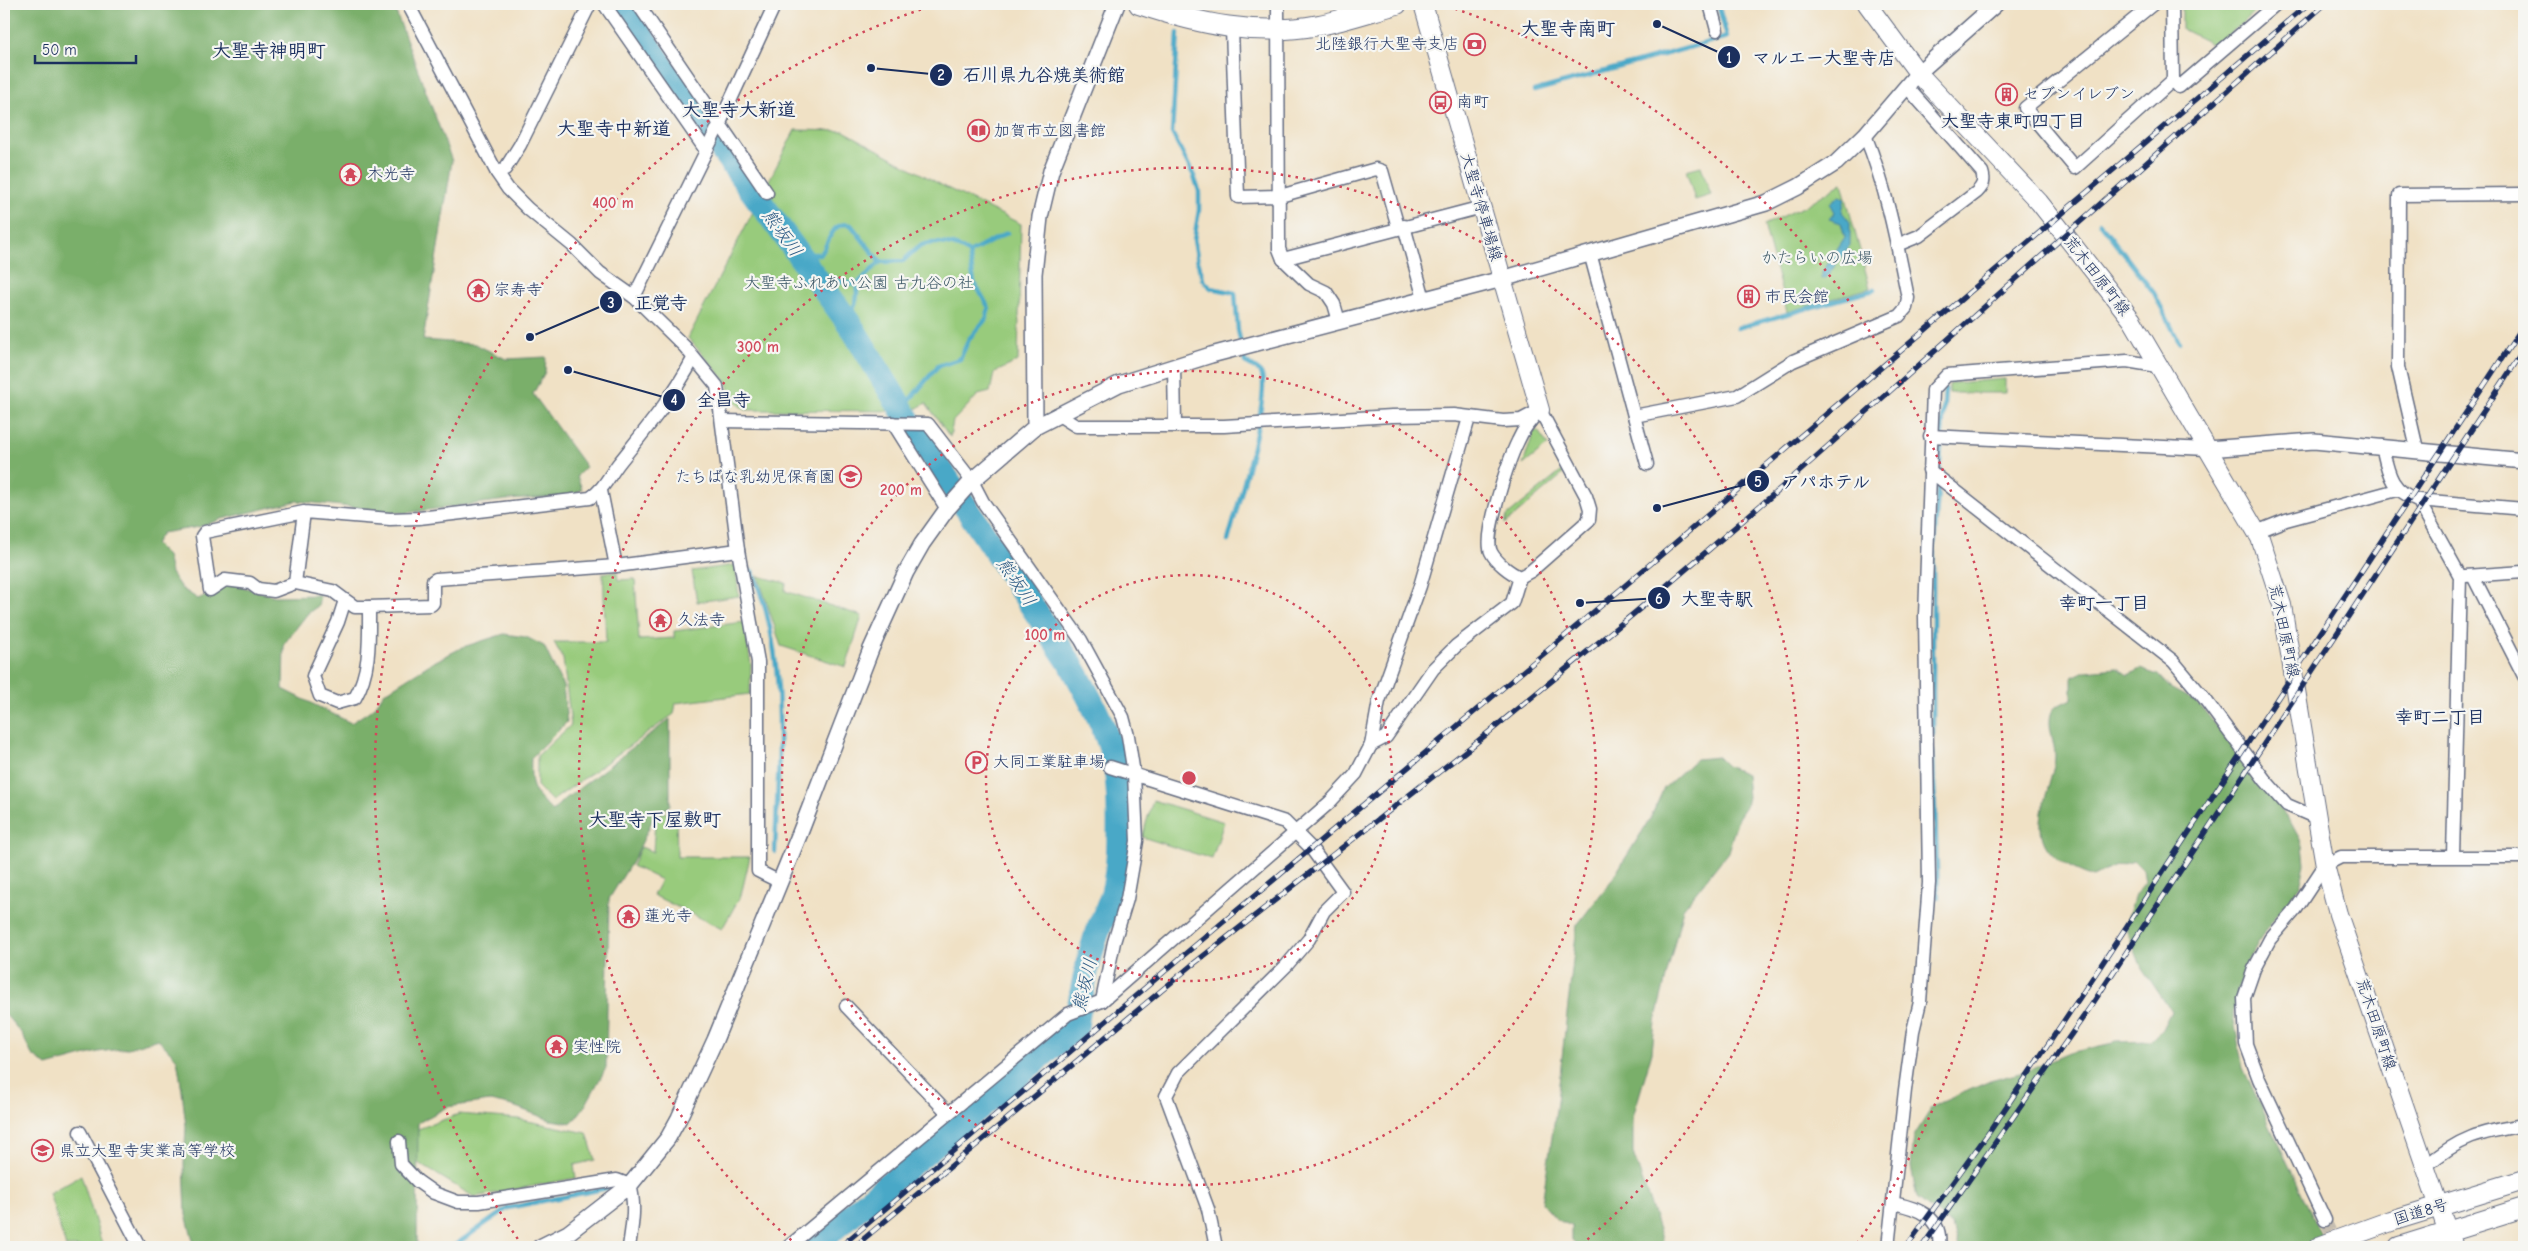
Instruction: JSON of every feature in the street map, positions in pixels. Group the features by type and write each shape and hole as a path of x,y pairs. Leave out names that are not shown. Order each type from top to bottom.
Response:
{"highway":[{"path":"1139,4 1186,20 1232,29 1277,30 1319,25 1397,4"},
{"name":"国道8号","path":"2319,1247 2391,1221 2524,1180"},
{"name":"国道8号","path":"2399,1247 2451,1239 2524,1208"}],"main road":[{"name":"大聖寺停車場線","path":"1423,4 1540,410"},
{"name":"荒木田原町線","path":"1867,4 1913,80 2039,202 2132,320 2157,366 2256,532 2282,605 2317,818 2338,914 2451,1239"}],"street":[{"path":"408,4 497,173 508,189 528,209 572,245 600,273 634,297 685,348 717,386 738,550 758,662 758,871 778,881"},
{"path":"497,173 505,169 520,144 590,4"},
{"path":"604,4 707,146"},
{"path":"638,4 767,193"},
{"path":"634,297 719,125 775,4"},
{"path":"1035,427 1034,267 1040,216 1051,171 1117,4"},
{"path":"1278,4 1279,249 1283,258 1294,272 1308,284 1326,292 1334,304 1339,322"},
{"path":"1710,4 1717,30"},
{"path":"540,1247 568,1234 630,1185 668,1138 689,1099 778,881 800,833 871,649 906,572 922,544 949,507 972,481 1035,427 1057,414 1119,384 1174,366 1502,279 1766,202 1798,187 1836,163 1865,135 1913,80 1996,4"},
{"path":"2153,4 2025,108 2075,168 2173,80"},
{"path":"2172,4 2173,80 2179,87 2276,4"},
{"path":"1232,29 1238,197 1280,196 1376,169 1382,171 1424,299"},
{"path":"1896,246 1919,236 1977,192 1982,188 1984,178 1913,80"},
{"path":"1634,416 1737,396 1793,361 1899,316 1906,308 1908,298 1896,246 1875,159 1865,135"},
{"path":"2417,449 2398,367 2399,195 2524,194"},
{"path":"1283,258 1482,207"},
{"path":"1590,253 1647,464"},
{"path":"693,359 678,388 613,471 601,492 579,501 479,509 419,518 390,519 304,512 206,532 202,536 210,590 225,580 250,583 258,589 274,591 295,583 333,590 356,607 431,605 433,603 433,582 436,579 616,566 738,550"},
{"path":"1888,1247 1905,1090 1913,1031 1920,1002 1928,883 1925,616 1933,390 1947,375 2128,361 2157,366"},
{"path":"1174,366 1175,426"},
{"path":"1057,414 1076,426 1224,426 1392,416 1454,415 1503,422 1521,420 1540,410"},
{"path":"1371,745 1386,737 1433,669 1456,646 1512,603 1520,577 1531,571 1589,520 1586,496 1540,410"},
{"path":"1520,577 1510,573 1491,552 1490,530 1517,442 1527,424 1540,410"},
{"path":"788,1247 1068,1014 1098,1002 1294,831 1330,802 1356,774 1371,745 1379,701 1420,586 1469,418"},
{"path":"722,421 928,424 972,481 983,502 1081,640 1123,717 1134,774 1137,842 1126,899 1098,1002"},
{"path":"896,423 949,507"},
{"path":"1930,436 2207,449 2314,441 2417,449 2524,461"},
{"path":"2382,446 2397,490"},
{"path":"1930,470 2173,661 2287,805 2317,818"},
{"path":"2256,532 2286,520 2397,490 2418,500 2524,509"},
{"path":"601,492 616,566"},
{"path":"2418,500 2467,576 2524,676"},
{"path":"295,583 304,512"},
{"path":"2467,576 2524,572"},
{"path":"2453,856 2467,576"},
{"path":"345,600 338,622 312,676 320,696 330,702 344,703 355,698 364,680 368,658 369,608"},
{"path":"1110,766 1285,822 1323,862 1343,892 1324,911 1308,939 1286,966 1178,1073 1166,1096 1208,1209 1216,1247"},
{"path":"2325,1220 2259,1079 2246,1044 2243,1020 2244,998 2254,969 2270,939 2296,909 2326,865 2341,858 2524,856"},
{"path":"846,1006 948,1113"},
{"path":"2425,1167 2445,1149 2465,1140 2481,1134 2524,1125"},
{"path":"80,1132 140,1247"},
{"path":"399,1140 401,1164 417,1181 434,1193 458,1202 479,1202 610,1180 617,1180 630,1185"},
{"path":"630,1185 634,1212 630,1247"},
{"path":"1894,1203 1914,1207 1928,1214 1936,1225 1940,1238 1939,1247"}],"green space":[{"path":"4,4 393,4 452,161 423,340 475,344 506,359 546,357 545,372 533,394 586,467 577,476 582,489 572,496 506,500 404,513 297,501 222,519 199,527 162,533 155,544 167,556 171,573 181,588 198,599 215,591 225,582 275,596 320,595 318,606 308,613 284,644 283,689 351,723 374,708 384,693 430,664 463,647 504,634 526,637 544,646 563,686 567,722 531,758 531,776 537,794 553,812 560,803 670,719 670,805 653,819 636,855 609,899 606,1068 585,1106 572,1123 550,1120 513,1106 490,1101 447,1107 418,1123 417,1247 195,1247 186,1215 184,1164 186,1127 177,1059 158,1039 128,1048 98,1052 47,1066 32,1055 22,1034 4,1013"},
{"path":"2182,4 2264,4 2216,46 2182,29"},
{"name":"大聖寺ふれあい公園 古九谷の社","path":"795,130 844,131 945,187 1021,224 1018,361 994,373 990,392 978,395 953,421 950,437 926,403 912,411 745,410 731,399 727,382 688,338"},
{"path":"1701,166 1711,195 1695,200 1686,170"},
{"name":"かたらいの広場","path":"1842,183 1870,288 1787,312 1764,225 1805,206"},
{"path":"2005,379 2005,393 1949,393 1949,385 1953,383"},
{"path":"1534,431 1538,431 1548,445 1523,465"},
{"path":"1562,471 1563,474 1505,524 1507,516"},
{"path":"735,565 739,596 697,602 692,571"},
{"path":"617,572 618,580 635,579 639,640 674,638 674,631 744,622 751,664 750,694 676,703 674,714 552,801 537,786 537,756 571,725 563,659 554,642 606,642 603,573"},
{"path":"758,576 786,583 785,591 862,616 846,667 781,646"},
{"path":"2117,668 2128,675 2140,669 2158,675 2170,688 2198,703 2290,821 2303,845 2305,864 2300,886 2266,929 2247,964 2236,994 2233,1015 2243,1068 2327,1247 1958,1247 1952,1225 1917,1198 1911,1166 1914,1136 1933,1106 1990,1081 2027,1071 2069,1053 2117,1042 2150,1041 2162,1029 2171,1011 2142,968 2125,926 2135,895 2145,882 2143,870 2134,861 2113,867 2093,877 2080,872 2063,863 2052,854 2043,839 2041,827 2044,803 2054,767 2055,751 2050,724 2052,711 2057,706 2072,699 2072,677 2085,671"},
{"path":"1718,757 1727,766 1746,774 1748,797 1746,806 1738,818 1728,852 1683,909 1655,1022 1652,1052 1633,1117 1633,1153 1665,1247 1578,1247 1572,1241 1572,1226 1557,1220 1542,1203 1556,1110 1577,925 1611,881 1650,819 1664,788 1696,759"},
{"path":"1153,800 1224,822 1212,859 1142,837"},
{"path":"676,811 677,857 750,857 741,895 722,929 653,895 661,880 632,866 641,847 653,852 655,820 662,813"},
{"path":"459,1114 518,1119 587,1133 595,1160 574,1165 576,1178 474,1197 402,1153 410,1132"},
{"path":"81,1175 103,1247 66,1247 49,1193"}],"water":[{"path":"1839,196 1845,198 1842,212 1850,222 1850,245 1826,278 1822,279 1822,272 1845,237 1841,223 1829,219 1835,212 1830,203"}],"waterway":[{"name":"熊坂川","path":"620,4 692,109 851,326 913,428 1072,666 1101,723 1114,760 1118,788 1119,826 1116,879 1110,902 1098,930 1091,954 1082,990 1076,1027 812,1247"},
{"path":"1534,91 1727,37 1718,4"},
{"path":"1178,33 1172,133 1194,176 1199,191 1199,210 1194,240 1198,262 1203,280 1211,288 1235,293 1238,330 1245,362 1261,373 1263,385 1257,428 1228,541"},
{"path":"2100,223 2154,293 2179,342"},
{"path":"800,254 821,254 835,229 844,224 851,225 880,262 903,261 918,247 930,243 952,245 969,253"},
{"path":"902,409 938,366 960,359 969,339 986,319 989,308 974,282 969,253 1007,233"},
{"path":"845,318 855,303 856,285 880,262"},
{"path":"825,289 836,280 856,285"},
{"path":"1737,328 1874,290"},
{"path":"1933,735 1933,563 1945,389"},
{"path":"752,571 764,604 772,638 777,673 779,746 775,852"},
{"path":"1933,751 1938,897"},
{"path":"452,1247 508,1208 608,1188"}],"tunnel":[{"path":"2325,1220 2338,1247"}],"railway":[{"path":"840,1247 1185,954 1621,589 2308,4"},
{"path":"854,1247 1192,965 1472,746 1637,611 1782,487 2325,4"},
{"path":"1906,1247 1990,1131 2080,997 2524,325"},
{"path":"1922,1247 2091,1006 2524,350"}],"place":[{"name":"マルエー大聖寺店","path":"1657,24"},
{"name":"北陸銀行大聖寺支店","path":"1475,44"},
{"name":"石川県九谷焼美術館","path":"871,68"},
{"name":"セブンイレブン","path":"2007,94"},
{"name":"南町","path":"1441,102"},
{"name":"加賀市立図書館","path":"978,131"},
{"name":"木光寺","path":"351,174"},
{"name":"宗寿寺","path":"478,290"},
{"name":"市民会館","path":"1749,297"},
{"name":"正覚寺","path":"530,337"},
{"name":"全昌寺","path":"568,370"},
{"name":"たちばな乳幼児保育園","path":"851,477"},
{"name":"アパホテル","path":"1657,508"},
{"name":"大聖寺駅","path":"1580,603"},
{"name":"久法寺","path":"661,620"},
{"name":"大同工業駐車場","path":"977,762"},
{"name":"蓮光寺","path":"628,916"},
{"name":"実性院","path":"557,1047"},
{"name":"県立大聖寺実業高等学校","path":"43,1151"}],"district":[{"name":"大聖寺南町","path":"1568,29"},
{"name":"大聖寺神明町","path":"269,51"},
{"name":"大聖寺大新道","path":"739,110"},
{"name":"大聖寺東町四丁目","path":"2013,121"},
{"name":"大聖寺中新道","path":"614,129"},
{"name":"幸町一丁目","path":"2104,603"},
{"name":"幸町二丁目","path":"2440,717"},
{"name":"大聖寺下屋敷町","path":"655,820"}]}
